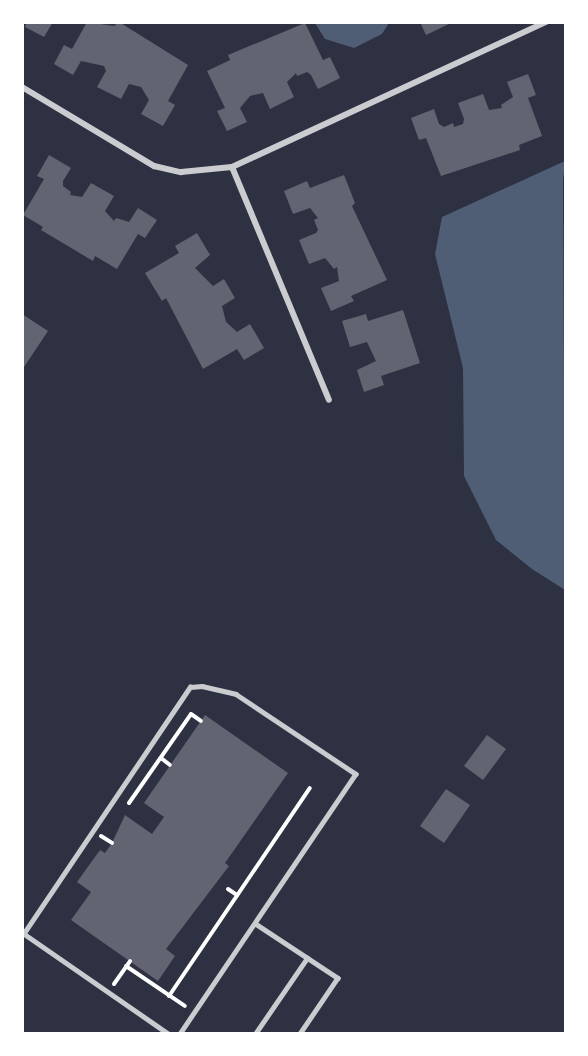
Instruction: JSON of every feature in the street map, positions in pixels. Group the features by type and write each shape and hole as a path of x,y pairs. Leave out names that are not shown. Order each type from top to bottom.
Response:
{"street":[{"path":"22,87 154,166 181,172 232,167 546,22"},
{"path":"232,167 329,400"}],"lane":[{"path":"169,1034 23,933 190,687 202,686 236,694 356,774 180,1034"},
{"path":"256,924 338,978 300,1034"},
{"path":"255,1034 307,958"}],"path":[{"path":"121,811 191,714 201,721"},
{"path":"161,758 170,765"},
{"path":"170,996 310,788"},
{"path":"104,837 108,830"},
{"path":"228,889 237,895"},
{"path":"109,992 130,961"},
{"path":"126,966 194,1013"}],"water":[{"path":"315,23 389,23 382,34 354,48 325,39"},
{"path":"565,161 563,181 565,590 532,569 496,540 464,476 463,368 435,254 442,217"}],"building":[{"path":"27,22 53,22 44,37 25,27"},
{"path":"87,22 114,26 119,22 188,65 168,101 175,105 163,126 141,114 149,100 141,87 129,84 121,99 97,87 106,71 104,66 81,61 73,75 54,64 64,45 72,49"},
{"path":"420,22 453,22 426,35"},
{"path":"305,23 323,60 330,57 340,78 318,89 307,72 297,76 296,73 287,82 294,97 270,109 263,93 250,96 240,108 247,122 227,131 217,111 225,108 207,71 230,60 228,55"},
{"path":"528,74 536,95 528,98 542,136 519,145 520,150 441,176 426,138 419,140 411,118 434,109 439,124 444,127 453,123 454,127 463,124 464,119 458,103 483,94 489,110 502,108 501,105 513,97 507,82"},
{"path":"49,155 71,168 63,181 63,186 71,192 70,195 82,197 91,183 114,196 105,211 114,221 116,218 129,222 138,208 157,220 145,238 138,234 117,269 95,256 93,261 41,230 43,227 23,215 44,179 37,176"},
{"path":"344,175 355,203 352,206 387,280 351,296 354,301 331,311 321,288 339,281 337,267 334,269 325,258 309,264 299,240 316,233 318,230 314,220 318,218 310,208 293,214 284,191 307,181 310,188"},
{"path":"197,233 210,255 195,268 213,286 224,279 235,298 222,306 226,322 237,332 250,324 264,348 244,360 237,349 203,369 166,298 162,301 145,273 179,253 175,246"},
{"path":"403,310 420,363 381,376 384,385 364,392 357,370 376,361 367,342 350,347 342,321 366,314 368,321"},
{"path":"22,314 48,331 22,370"},
{"path":"205,715 288,773 225,863 229,866 166,949 175,956 158,981 71,920 91,892 77,882 100,850 105,853 125,815 152,834 164,817 144,803"},
{"path":"487,735 506,749 483,780 464,766"},
{"path":"446,789 470,805 444,843 420,826"}]}
